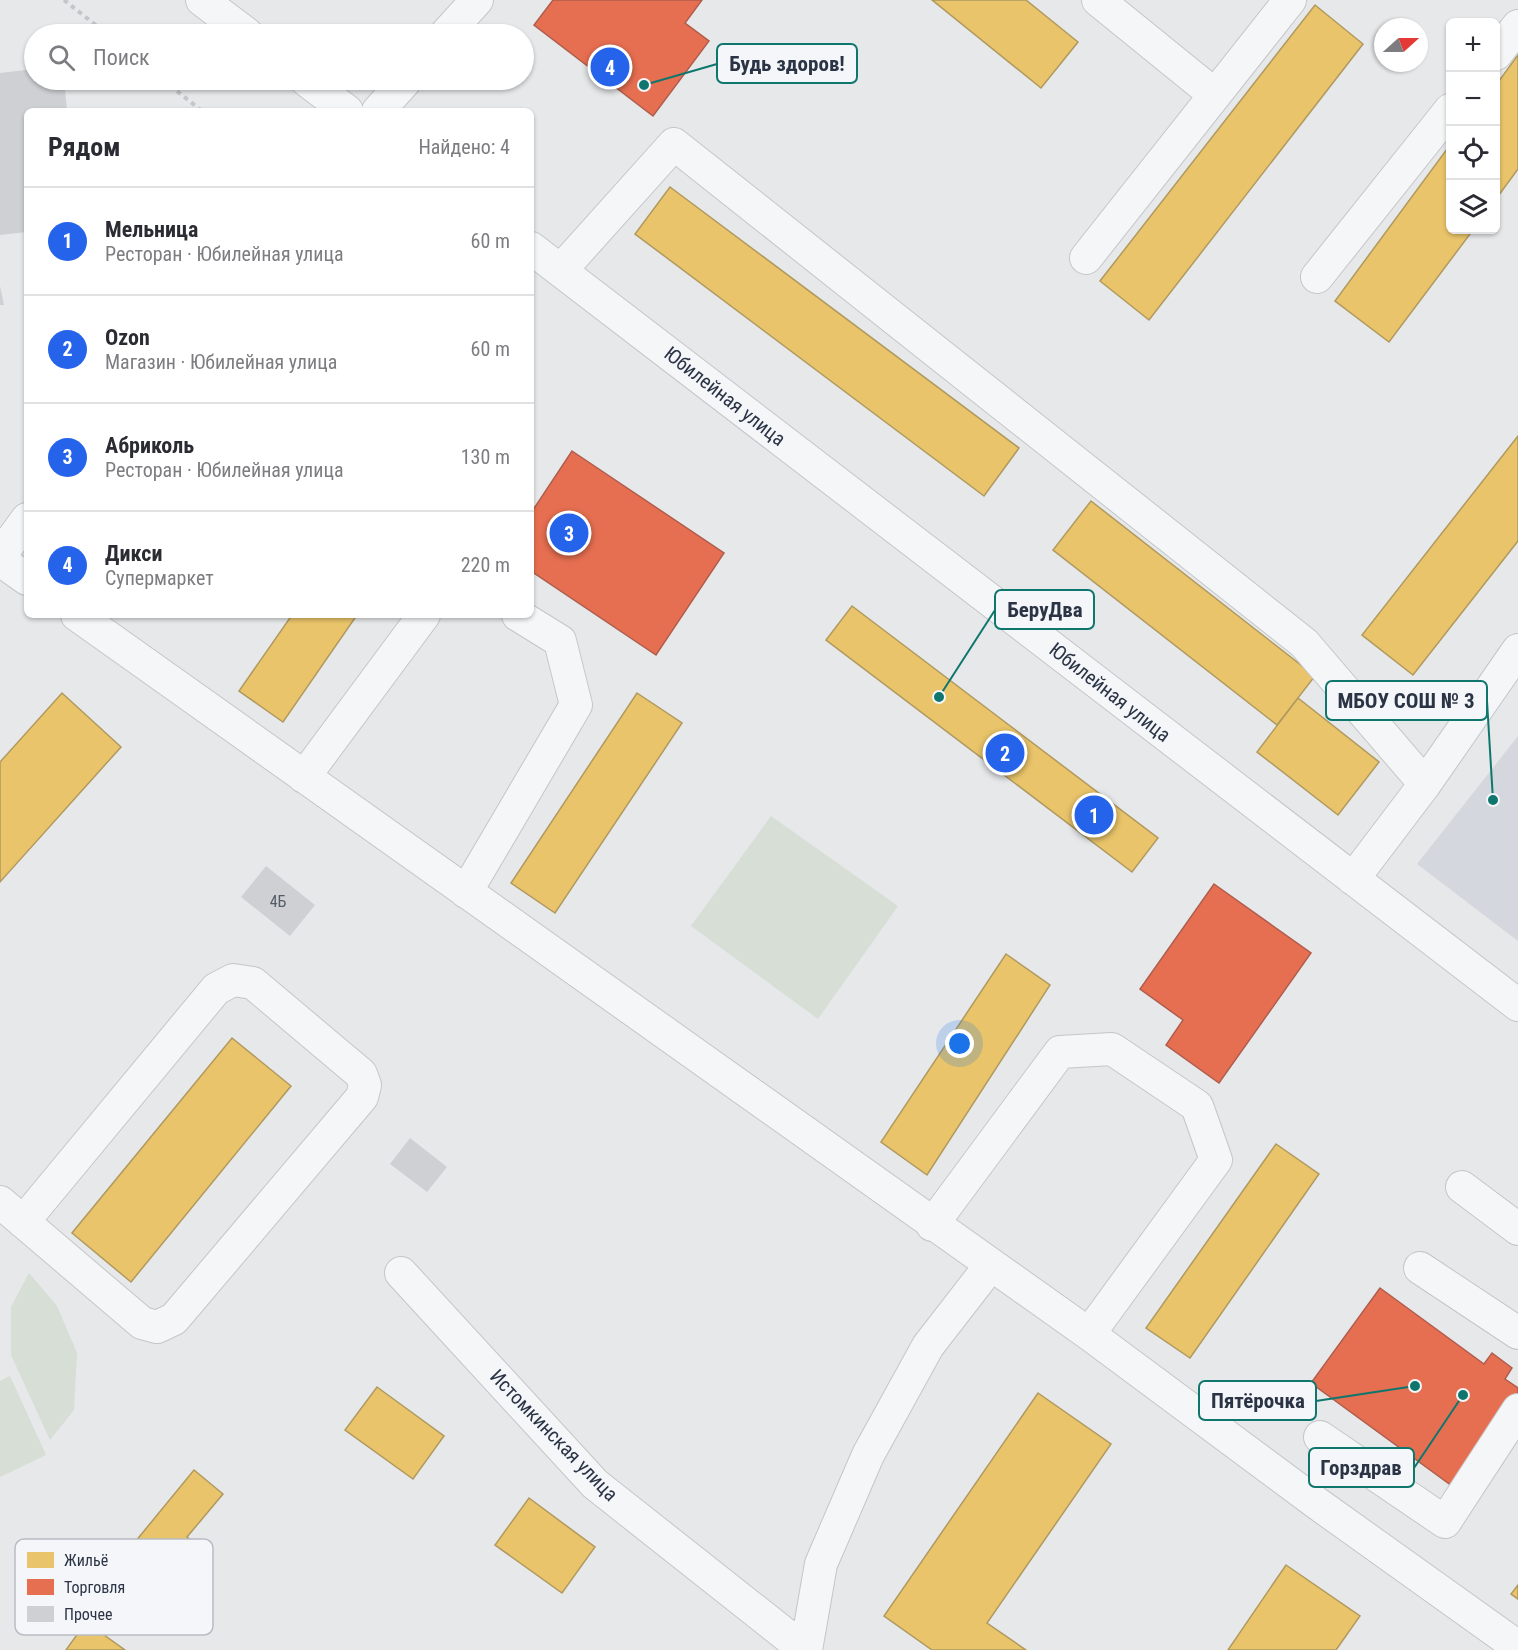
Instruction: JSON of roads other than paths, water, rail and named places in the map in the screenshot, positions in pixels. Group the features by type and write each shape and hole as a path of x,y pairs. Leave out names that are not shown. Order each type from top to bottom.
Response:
{"street":[{"path":"202,0 234,24"},
{"path":"455,24 477,0"},
{"path":"1098,0 1215,95"},
{"path":"1086,258 1290,0"},
{"path":"1500,49 1518,26"},
{"path":"319,90 343,108"},
{"path":"381,108 397,90"},
{"path":"1317,277 1446,115"},
{"path":"561,270 674,144 1305,643 1425,784"},
{"name":"Юбилейная улица","path":"534,250 1518,1005"},
{"path":"0,555 24,523"},
{"path":"0,560 24,577"},
{"path":"81,618 932,1225 1089,1334 1515,1647"},
{"path":"304,777 422,618"},
{"path":"466,892 576,705 560,641 523,618"},
{"path":"1353,879 1425,784 1518,650"},
{"path":"233,980 253,983 361,1074 365,1085 362,1096 174,1319 157,1327 142,1323 11,1212 216,989 233,980"},
{"path":"932,1225 1060,1052 1112,1049 1197,1106 1216,1160 1089,1334"},
{"path":"1462,1187 1518,1228"},
{"path":"805,1650 821,1564 868,1455 928,1346 990,1266"},
{"path":"1420,1269 1518,1333"},
{"name":"Истомкинская улица","path":"401,1273 596,1484 805,1650"},
{"path":"1320,1437 1445,1521 1518,1410"}],"place":[{"name":"Дикси","path":"610,67"},
{"name":"Будь здоров!","path":"644,85"},
{"name":"Абриколь","path":"569,533"},
{"name":"БеруДва","path":"939,697"},
{"name":"Ozon","path":"1005,753"},
{"name":"МБОУ СОШ № 3","path":"1493,800"},
{"name":"Мельница","path":"1094,815"},
{"name":"Пятёрочка","path":"1415,1386"},
{"name":"Горздрав","path":"1463,1395"}]}
